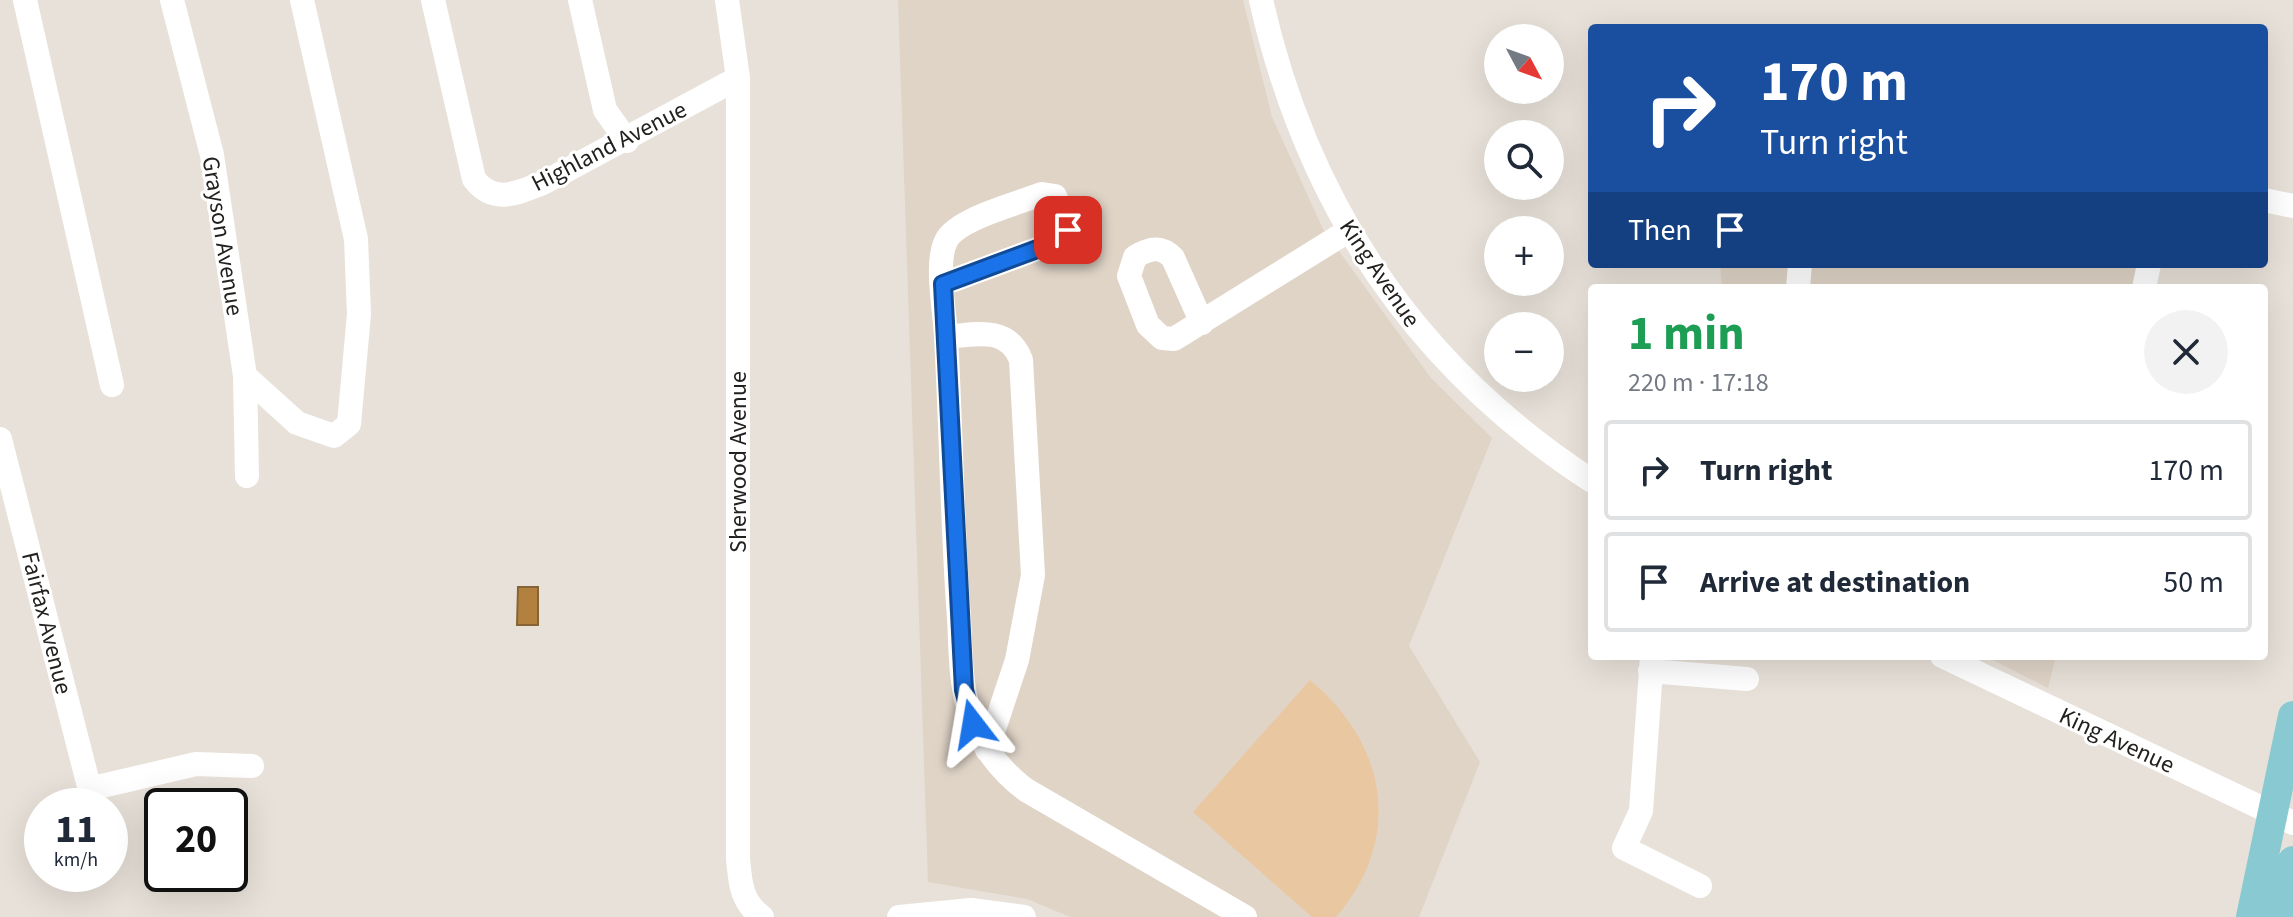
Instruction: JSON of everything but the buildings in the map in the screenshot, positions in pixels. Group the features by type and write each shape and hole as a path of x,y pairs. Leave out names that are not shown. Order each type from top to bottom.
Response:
{"main road":[{"path":"2251,917 2283,818 2293,716"},
{"path":"2281,917 2293,861"}],"street":[{"path":"25,0 112,385"},
{"name":"Grayson Avenue","path":"172,0 212,155 245,376 247,476"},
{"path":"245,376 278,409 312,430 334,436 349,424 359,314 356,239 302,0"},
{"name":"Highland Avenue","path":"433,0 459,125 474,179 491,194 512,195 627,141 738,78"},
{"path":"580,0 605,110 627,141"},
{"name":"Sherwood Avenue","path":"727,0 738,78 738,858 741,888 747,902 762,917"},
{"name":"King Avenue","path":"1261,0 1286,92 1348,231 1393,299 1467,382 1516,427 1588,478"},
{"path":"943,284 1064,239 1068,230 1055,196 1042,194 959,226 946,241 942,253 943,284 964,690 973,724 987,750 1026,790 1245,917"},
{"path":"2268,201 2293,206"},
{"path":"1202,323 1262,281 1348,231"},
{"path":"946,337 989,333 1001,336 1012,343 1021,360 1033,575 1017,660 987,750"},
{"name":"Fairfax Avenue","path":"0,439 89,788"},
{"name":"King Avenue","path":"1950,660 2283,818"},
{"path":"1700,886 1624,848 1641,811 1651,664 1747,679"},
{"path":"120,788 196,764 252,766"},
{"path":"899,917 971,910 1024,917"}],"shaded area":[{"path":"898,0 1243,0 1272,117 1323,229 1431,378 1492,438 1409,646 1480,762 1419,917 1070,917 1027,899 928,882"},
{"path":"1720,268 2157,268 2154,284 1722,284"},
{"path":"518,587 538,587 538,625 517,625"},
{"path":"1993,660 2055,660 2048,688"},
{"path":"1310,680 1336,705 1356,733 1370,762 1377,793 1378,824 1371,856 1358,887 1336,917 1312,917 1193,812"}],"route":[{"path":"973,724 964,690 956,576 943,284 1064,239 1068,230"}]}
